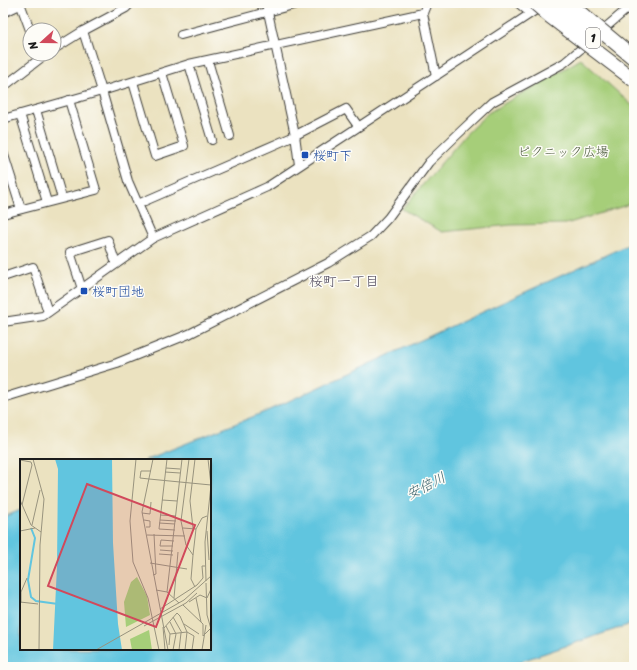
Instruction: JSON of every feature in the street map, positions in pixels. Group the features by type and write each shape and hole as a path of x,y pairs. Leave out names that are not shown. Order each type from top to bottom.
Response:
{"highway":[{"name":"1","path":"551,3 634,72"},
{"name":"1","path":"568,3 634,58"},
{"path":"582,3 634,48"},
{"path":"533,8 551,17 634,80"}],"street":[{"path":"62,44 126,8 131,3"},
{"path":"181,35 267,7 301,3"},
{"path":"427,3 423,14 436,76"},
{"path":"518,3 533,8"},
{"path":"3,322 43,316 153,238 267,187 436,76 533,8 546,3"},
{"path":"3,13 20,4 27,22"},
{"path":"3,398 117,362 189,334 328,263 371,236 388,218 429,162 492,102 564,63 634,4"},
{"path":"267,7 295,135 299,165"},
{"path":"3,119 133,82 189,64 423,14"},
{"path":"83,31 128,181 153,238"},
{"path":"208,61 230,136"},
{"path":"3,85 7,84 34,62"},
{"path":"189,64 212,140"},
{"path":"133,82 154,156 184,146 162,73"},
{"path":"3,214 96,190 70,100"},
{"path":"138,204 295,135 346,109 358,126"},
{"path":"36,110 62,198"},
{"path":"20,114 47,202"},
{"path":"3,152 21,209"},
{"path":"82,289 70,252 108,240 116,264"},
{"path":"3,277 33,267 48,312"}],"green space":[{"name":"ピクニック広場","path":"581,59 634,107 634,201 624,206 566,224 511,225 442,232 402,209 467,133 488,113"}],"water":[{"name":"安倍川","path":"634,242 634,623 504,667 3,667 3,517 20,510 20,650 211,650 211,459 147,459 267,411"}],"place":[{"name":"桜町下","path":"305,155"},
{"name":"桜町団地","path":"84,291"}],"district":[{"name":"桜町一丁目","path":"344,281"}]}
